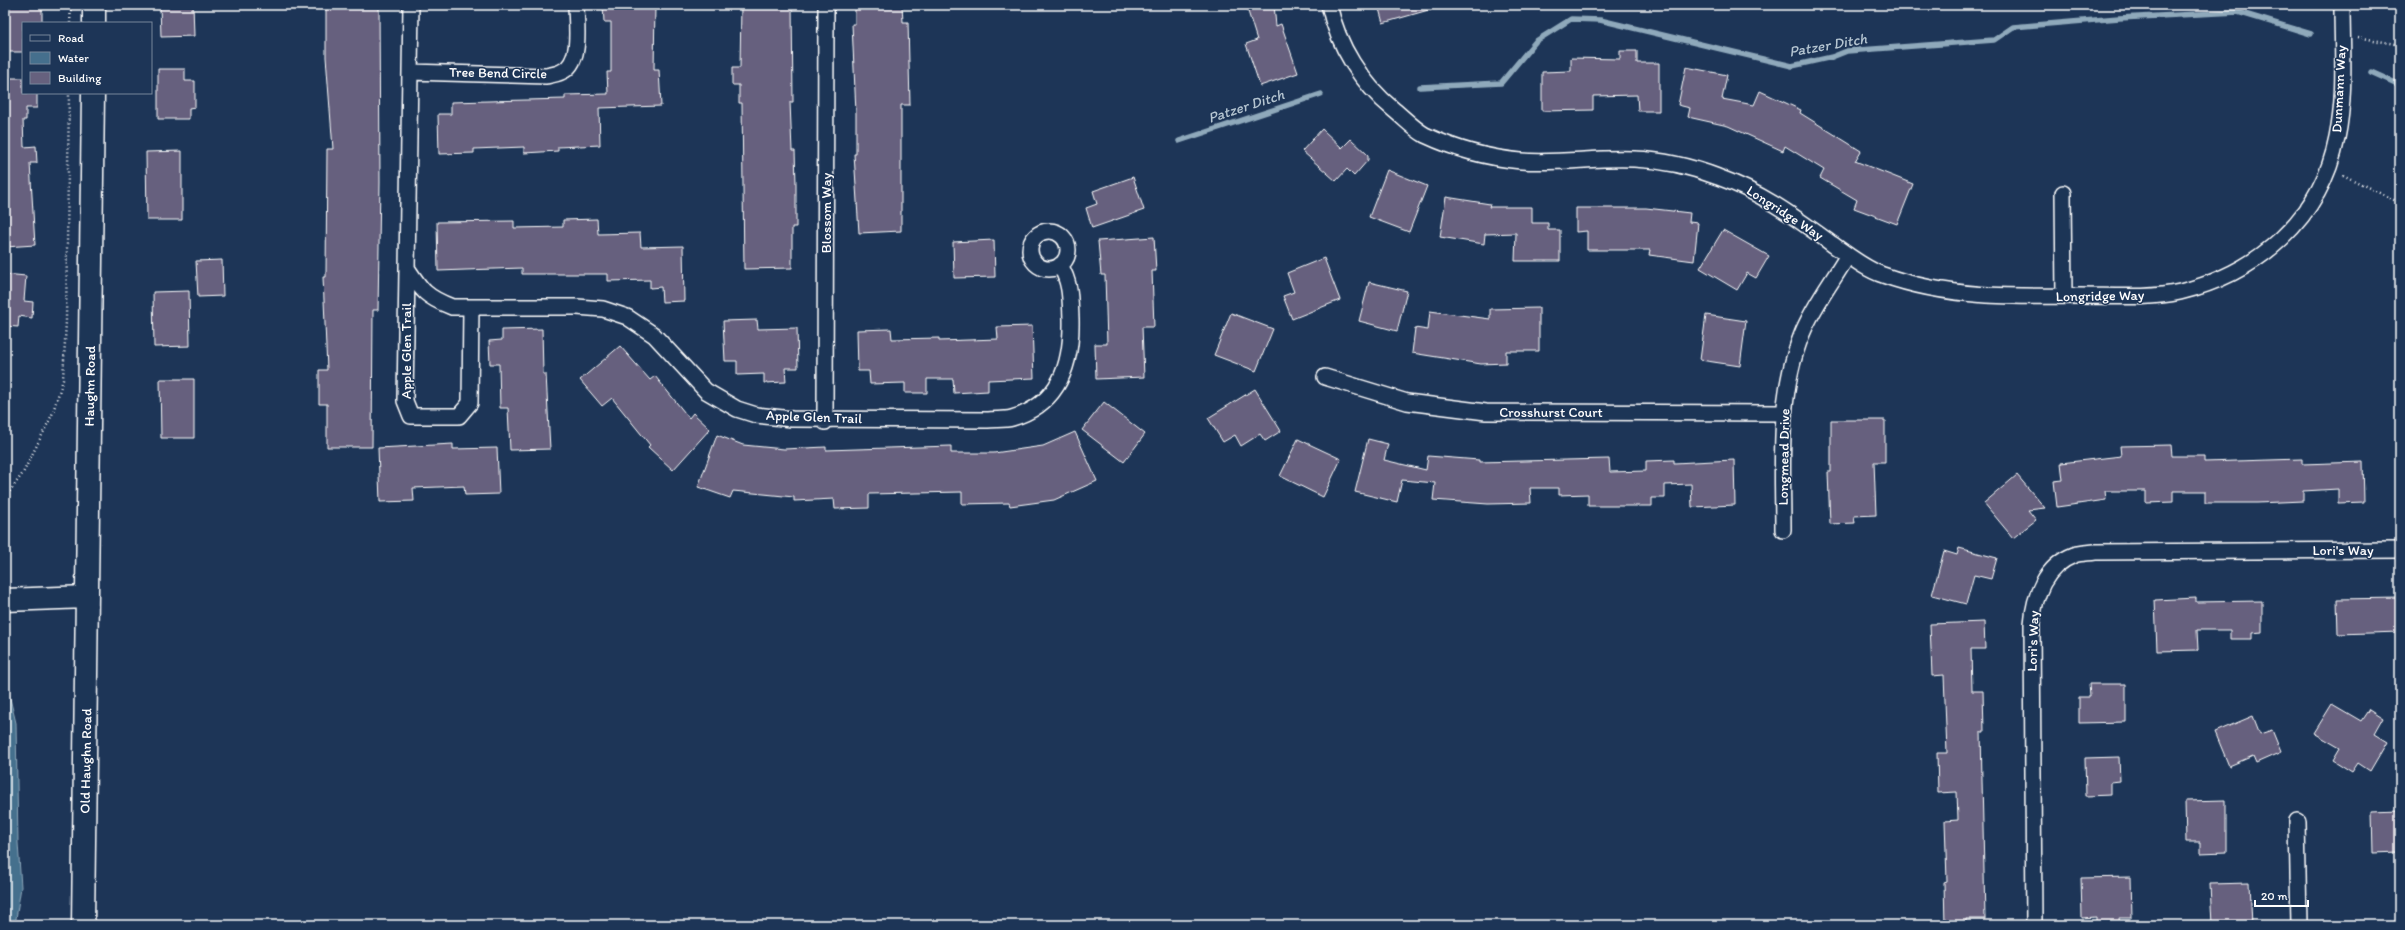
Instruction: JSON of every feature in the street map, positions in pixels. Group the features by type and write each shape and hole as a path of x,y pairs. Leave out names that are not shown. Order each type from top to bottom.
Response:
{"street":[{"path":"94,5 94,22"},
{"name":"Apple Glen Trail","path":"411,5 405,401 411,416 459,416 470,403 471,307"},
{"name":"Tree Bend Circle","path":"410,72 546,76 562,72 570,66 575,56 576,5"},
{"name":"Blossom Way","path":"825,420 826,5"},
{"name":"Longridge Way","path":"1329,5 1333,25 1349,60 1380,99 1422,133 1470,153 1522,161 1634,159 1674,164 1714,175 1741,185 1768,199 1848,255 1879,274 1942,291 1969,295 2064,296 2145,295 2178,292 2214,281 2273,249"},
{"name":"Dunmann Way","path":"2273,249 2294,226 2313,199 2328,168 2337,138 2341,96 2342,5"},
{"name":"Haughn Road","path":"87,597 93,94"},
{"path":"2063,193 2064,296"},
{"name":"Longmead Drive","path":"1783,530 1782,413 1795,355 1802,333 1848,255"},
{"name":"Apple Glen Trail","path":"407,268 421,290 437,301 452,306 577,307 603,309 627,317 654,335 706,391 737,409 770,417 825,420 987,420 1011,418 1037,406 1054,392 1062,378 1070,352 1069,280 1060,265"},
{"name":"Crosshurst Court","path":"1325,377 1407,402 1486,412 1782,413"},
{"name":"Lori's Way","path":"2034,925 2032,624 2033,606 2044,579 2057,566 2073,555 2095,552 2400,550"},
{"path":"5,600 87,597"},
{"name":"Old Haughn Road","path":"83,925 87,597"},
{"path":"2298,821 2298,925"}],"path":[{"path":"70,22 71,5"},
{"path":"2342,35 2400,45"},
{"path":"5,498 22,473 52,415 63,380 66,321 70,94"},
{"path":"2328,168 2400,203"}],"water":[{"path":"5,678 16,723 18,843 21,887 15,925 5,925"}],"building":[{"path":"5,5 42,5 42,22 22,22 22,52 5,52"},
{"path":"160,5 193,5 194,36 161,37"},
{"path":"326,5 379,5 380,182 378,310 373,310 372,447 327,447 327,404 319,404 319,370 327,370 323,277 326,277 327,149 333,149 326,57"},
{"path":"603,5 655,5 654,70 659,70 661,106 599,108 600,145 558,147 558,151 524,153 524,147 474,149 474,153 439,154 438,114 451,114 451,102 565,99 565,95 608,94 607,72 611,72 611,22 604,22"},
{"path":"741,5 792,5 793,102 790,102 792,151 795,151 796,227 792,227 792,268 744,269 742,103 739,103 739,85 732,85 732,68 740,68"},
{"path":"855,5 902,5 903,22 908,22 910,105 901,105 901,231 859,233 854,154 856,154 856,113 852,24 855,24"},
{"path":"1246,5 1274,5 1276,26 1281,24 1298,73 1260,86 1246,44 1257,40"},
{"path":"1378,5 1432,5 1432,9 1383,23"},
{"path":"1620,51 1637,51 1637,63 1659,63 1659,111 1638,111 1637,95 1593,96 1593,110 1542,111 1542,72 1571,71 1571,58 1620,59"},
{"path":"1686,67 1727,75 1722,99 1754,105 1760,91 1801,110 1800,113 1861,151 1855,161 1913,184 1897,224 1854,208 1857,200 1820,178 1824,170 1785,146 1783,151 1728,126 1688,117 1690,108 1678,105"},
{"path":"158,69 185,69 185,81 195,81 195,107 189,108 189,119 158,119"},
{"path":"5,78 22,78 22,94 37,94 37,108 26,108 26,120 23,120 24,147 36,146 37,163 30,163 35,245 5,247"},
{"path":"1322,129 1342,148 1351,139 1368,155 1368,160 1354,176 1347,169 1336,181 1302,151"},
{"path":"182,151 182,220 147,220 146,152"},
{"path":"1387,170 1427,186 1409,232 1369,217"},
{"path":"1133,177 1144,210 1092,228 1086,208 1097,204 1093,191"},
{"path":"1446,197 1490,204 1489,207 1532,207 1532,223 1548,223 1548,230 1560,230 1560,261 1515,261 1516,233 1485,234 1484,244 1440,237"},
{"path":"1576,208 1646,208 1690,213 1689,222 1698,223 1694,261 1649,255 1650,250 1587,250 1587,231 1576,232"},
{"path":"597,219 598,234 640,233 641,247 683,246 684,301 662,302 661,287 650,288 650,280 608,281 608,274 522,274 522,268 438,271 437,222 514,221 514,228 563,227 563,220"},
{"path":"1723,230 1769,256 1756,278 1747,273 1737,290 1700,268"},
{"path":"1154,237 1156,271 1152,271 1154,327 1142,327 1144,377 1096,379 1095,344 1107,344 1105,275 1101,275 1098,241"},
{"path":"994,240 995,277 954,278 953,242"},
{"path":"1324,258 1340,300 1292,319 1283,296 1294,292 1287,273"},
{"path":"222,260 223,296 198,297 196,261"},
{"path":"5,274 26,276 24,301 33,302 32,318 19,316 18,327 5,326"},
{"path":"1369,282 1407,291 1397,331 1359,321"},
{"path":"189,291 190,346 154,347 153,292"},
{"path":"1539,308 1539,351 1506,351 1506,363 1481,364 1412,353 1415,328 1428,330 1430,311 1490,319 1490,309"},
{"path":"1231,313 1273,329 1256,371 1214,355"},
{"path":"1706,315 1746,321 1740,366 1700,360"},
{"path":"757,320 758,329 797,328 798,368 785,368 786,382 764,383 764,374 737,375 737,361 725,361 723,321"},
{"path":"1032,326 1034,378 988,380 988,391 954,393 953,379 927,379 927,393 905,393 905,383 870,384 869,371 858,371 857,330 891,329 892,339 939,338 939,341 998,339 997,327"},
{"path":"542,329 543,374 546,374 550,449 510,450 508,408 500,408 499,364 490,364 489,341 502,340 502,330"},
{"path":"620,346 650,380 655,376 689,418 693,413 710,429 673,470 648,447 650,445 612,398 602,406 580,380"},
{"path":"160,379 194,379 194,438 161,438"},
{"path":"1255,389 1281,431 1265,441 1260,434 1241,446 1235,435 1223,442 1208,418"},
{"path":"1104,402 1145,434 1124,462 1082,430"},
{"path":"1831,420 1885,420 1885,462 1874,462 1876,515 1854,516 1855,523 1830,524 1828,472 1831,472"},
{"path":"1075,432 1097,481 1054,500 1010,506 1009,503 962,504 962,492 869,494 869,508 835,509 834,499 794,501 794,497 733,491 730,498 698,487 717,435 743,445 784,449 826,447 826,450 951,446 951,453 994,453 1043,446"},
{"path":"1298,439 1341,459 1323,497 1280,476"},
{"path":"1368,439 1388,444 1384,460 1426,470 1428,456 1479,460 1479,462 1609,459 1610,472 1646,471 1646,461 1674,460 1674,463 1734,460 1735,505 1692,507 1691,484 1665,485 1665,498 1652,498 1652,506 1588,506 1588,494 1559,495 1559,488 1530,488 1531,503 1488,504 1433,500 1435,483 1402,480 1397,502 1355,492"},
{"path":"453,444 453,449 497,448 499,494 465,495 464,486 413,488 414,501 380,502 378,448"},
{"path":"2171,445 2172,456 2204,456 2204,462 2302,459 2302,464 2363,462 2364,502 2338,503 2338,489 2303,491 2303,501 2257,503 2205,503 2205,491 2173,491 2173,502 2146,503 2146,491 2105,491 2106,500 2057,507 2054,481 2063,480 2061,463 2121,456 2120,446"},
{"path":"2017,475 2045,508 2028,510 2036,520 2013,538 1984,503"},
{"path":"1959,548 1997,558 1991,579 1974,575 1966,604 1932,595 1944,551 1957,555"},
{"path":"2196,598 2196,602 2262,601 2262,632 2252,633 2252,639 2230,639 2230,630 2197,630 2198,650 2157,651 2155,600"},
{"path":"2400,598 2400,632 2338,634 2337,599"},
{"path":"1984,622 1985,649 1971,649 1972,691 1983,691 1984,732 1981,732 1985,919 1966,919 1966,925 1945,925 1944,882 1947,881 1945,821 1958,820 1957,792 1938,793 1937,753 1947,753 1944,675 1932,676 1930,624"},
{"path":"2089,684 2126,684 2126,722 2079,723 2079,697 2090,697"},
{"path":"2332,704 2361,721 2369,709 2383,718 2374,734 2387,742 2370,771 2358,763 2352,772 2333,760 2340,748 2314,733"},
{"path":"2253,716 2260,734 2272,730 2281,752 2256,763 2253,756 2229,766 2215,732"},
{"path":"2119,757 2120,781 2111,782 2111,795 2086,796 2085,758"},
{"path":"2226,800 2226,852 2200,853 2200,842 2186,842 2185,801"},
{"path":"2400,811 2400,852 2373,853 2372,812"},
{"path":"2131,877 2132,918 2119,918 2120,925 2096,925 2096,917 2082,918 2081,878"},
{"path":"2249,883 2251,925 2212,925 2210,884"}],"waterway":[{"name":"Patzer Ditch","path":"1420,87 1501,83 1536,41 1571,19 1600,20 1792,66 1832,57 1847,51 1994,40 2013,27 2119,18 2238,12 2311,34"},
{"name":"Patzer Ditch","path":"2371,72 2400,85"},
{"name":"Patzer Ditch","path":"1179,141 1321,94"}]}
